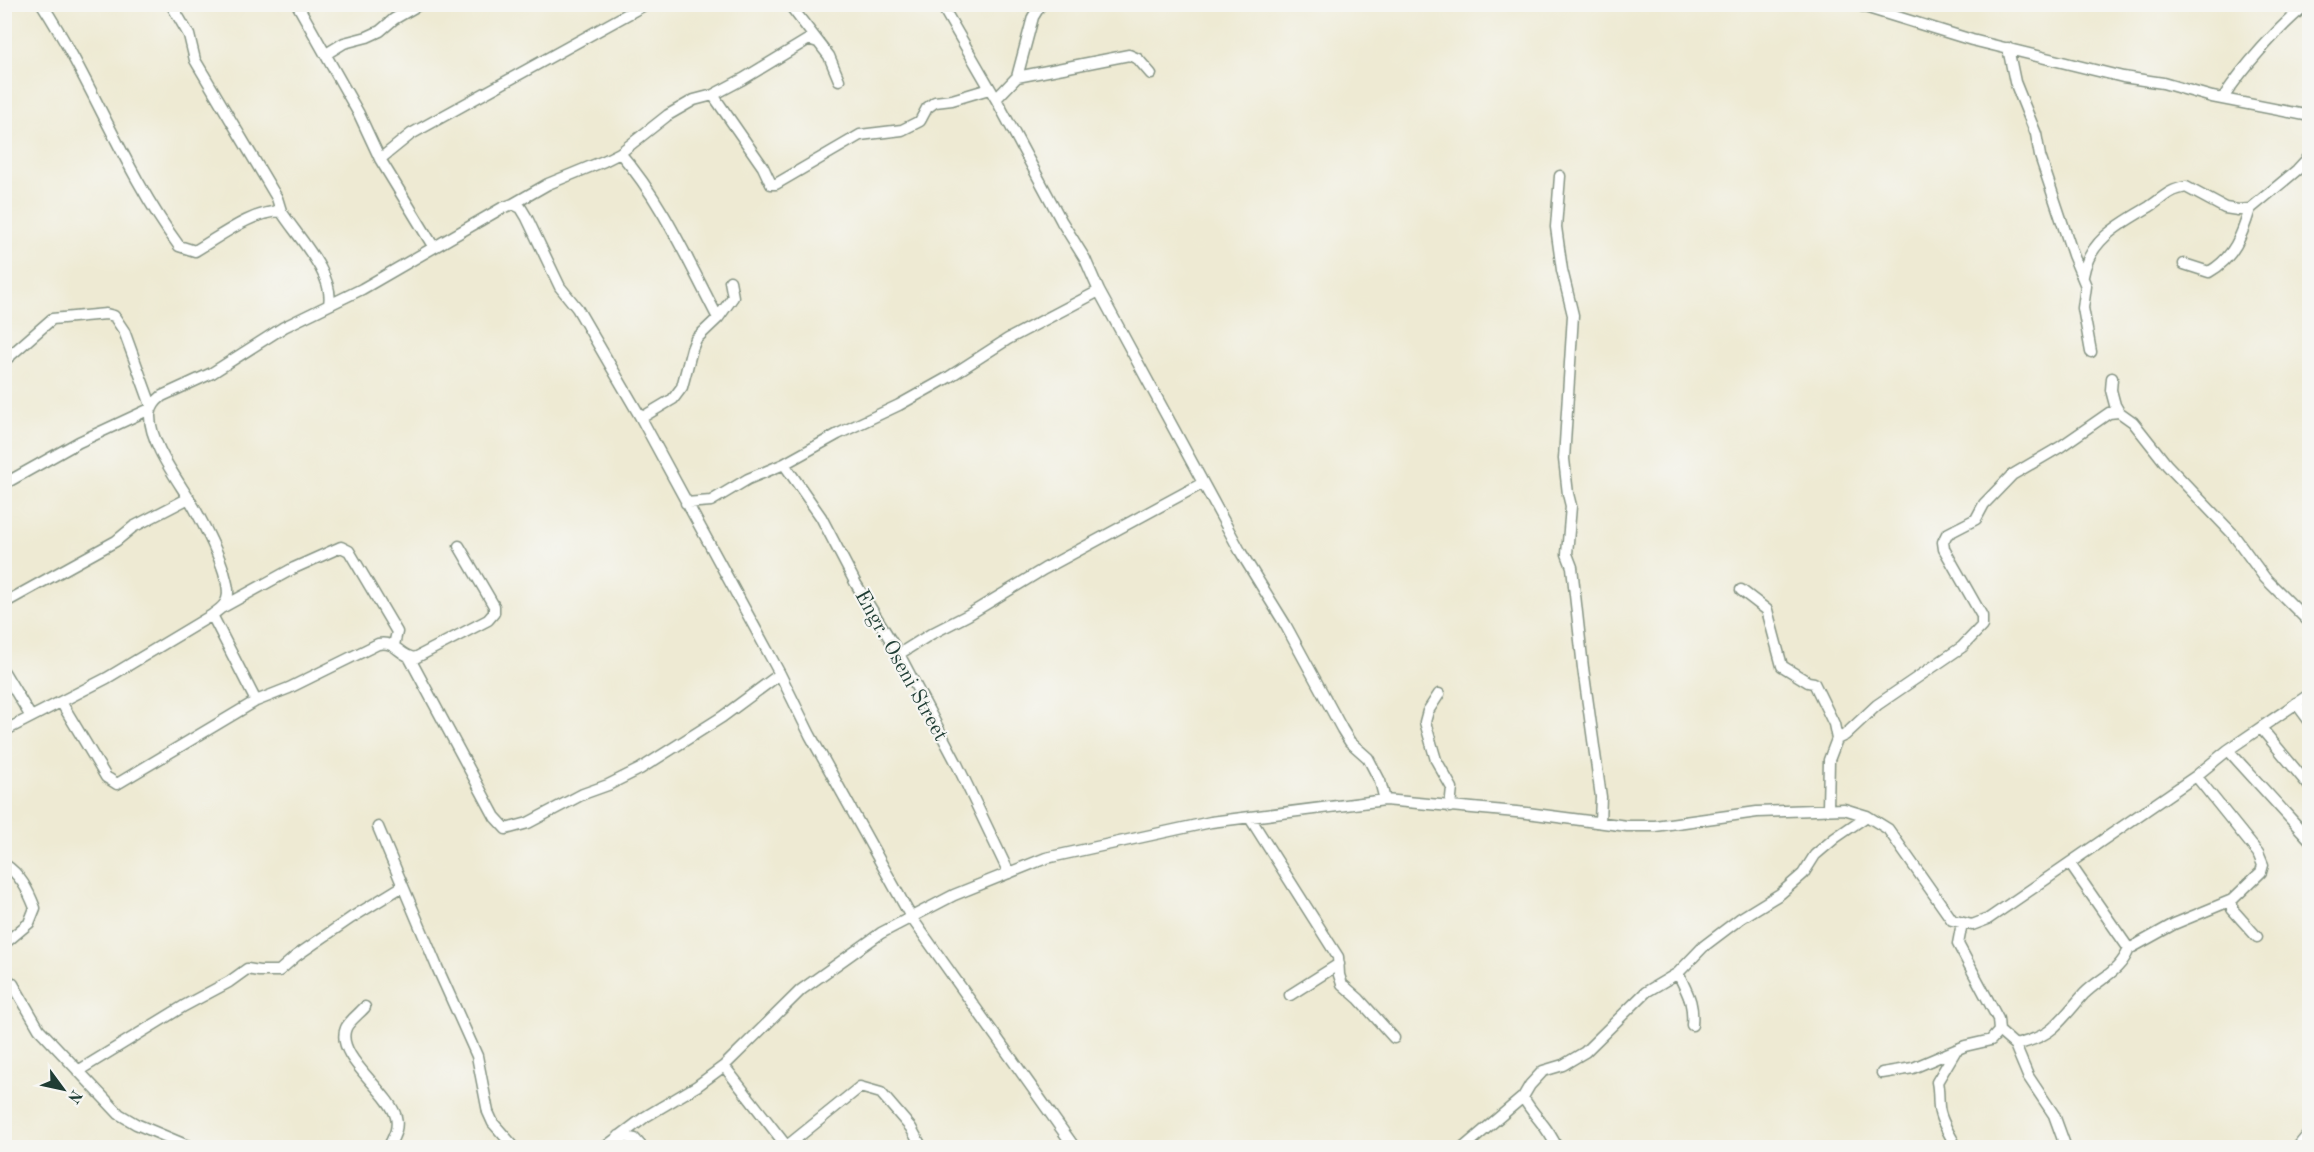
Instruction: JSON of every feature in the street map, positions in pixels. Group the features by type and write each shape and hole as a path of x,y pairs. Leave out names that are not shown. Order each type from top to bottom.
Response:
{"street":[{"path":"42,4 70,51 126,162 179,246 195,251 255,216 269,211 280,211"},
{"path":"171,4 189,34 195,60 273,190 280,211 308,249 325,280 331,293 329,304"},
{"path":"297,4 359,114 380,159 433,246"},
{"path":"380,159 411,134 646,4"},
{"path":"789,4 829,56 839,80"},
{"path":"941,4 996,99 1062,222 1085,259 1099,291 1240,550 1285,624 1350,742 1368,758 1380,782 1385,800"},
{"path":"996,99 1017,77 1033,17 1041,4"},
{"path":"1855,4 1941,32 2123,77 2163,83 2212,97 2310,116"},
{"path":"2223,98 2236,78 2290,18 2307,4"},
{"path":"326,54 344,43 380,31 415,6"},
{"path":"4,484 79,442 152,408 162,396 212,373 284,327 362,289 501,208 513,204 548,183 620,153 668,115 694,100 713,95 774,62 809,39 818,42"},
{"path":"2008,48 2015,82 2036,134 2040,156 2073,255 2086,286 2083,308 2091,352"},
{"path":"1017,77 1129,55 1138,59 1152,74"},
{"path":"713,95 763,167 771,184 776,184 860,135 902,130 920,121 927,108 935,102 952,100 989,89"},
{"path":"620,153 636,171 683,248 718,318"},
{"path":"2184,264 2209,272 2219,266 2241,237 2250,209 2297,170 2310,156"},
{"path":"1560,176 1556,227 1562,270 1573,315 1564,459 1571,506 1567,554 1572,567 1584,679 1601,797 1600,822"},
{"path":"2083,276 2089,255 2106,234 2171,190 2186,187 2225,207 2238,210 2250,209"},
{"path":"513,204 521,208 560,287 577,308 642,418 780,674 810,735 911,917 1075,1148"},
{"path":"642,418 674,399 682,387 696,339 718,318 733,297 730,281"},
{"path":"686,503 711,501 748,479 784,464 838,434 899,405 949,377 1008,339 1099,291"},
{"path":"4,361 52,320 106,314 114,316 124,331 152,408 151,424 163,457 189,498 221,564 228,592 227,601 223,607"},
{"path":"2112,378 2111,390 2115,405 2120,412 2133,422 2167,465 2232,533 2265,578 2310,623"},
{"path":"1837,739 1845,735 1877,705 1962,647 1982,626 1982,616 1944,549 1942,542 1947,534 1976,519 1984,504 2012,475 2060,447 2109,413 2120,412"},
{"name":"Engr. Oseni Street","path":"784,464 821,517 856,584 899,654 956,762 1009,873"},
{"path":"899,654 1044,569 1203,483"},
{"path":"4,603 116,541 133,527 189,498"},
{"path":"409,657 415,658 488,620 494,613 494,606 459,546"},
{"path":"4,731 107,678 223,607 294,568 341,548 349,551 397,632 394,645"},
{"path":"1741,590 1767,610 1782,666 1814,684 1834,724 1837,739 1829,760 1828,808"},
{"path":"212,615 256,700"},
{"path":"61,702 106,777 117,784 256,700 289,688 378,644 387,642 409,657 495,817 506,829 528,824 583,794 640,769 722,717 780,674"},
{"path":"4,672 31,717"},
{"path":"1439,694 1428,711 1425,722 1436,760 1452,788 1450,807"},
{"path":"604,1148 645,1117 697,1086 724,1066 801,990 881,933 954,895 1046,858 1211,822 1385,800 1655,826 1717,817 1828,808 1844,809 1866,816 1888,829 1952,920 1972,925 1988,919 2070,864 2310,694"},
{"path":"2296,703 2310,722"},
{"path":"2261,728 2310,787"},
{"path":"2228,750 2310,840"},
{"path":"2015,1045 2045,1034 2053,1028 2086,992 2124,962 2129,949 2174,924 2232,900 2261,872 2263,866 2258,852 2196,776"},
{"path":"1463,1148 1523,1097 1543,1071 1563,1065 1586,1052 1646,992 1678,973 1704,946 1731,925 1780,894 1803,874 1815,855 1866,816"},
{"path":"1250,818 1338,957 1342,984 1359,999 1394,1038"},
{"path":"378,827 477,1056 488,1112 493,1123 515,1148"},
{"path":"4,864 15,870 35,908 29,923 4,944"},
{"path":"2070,864 2129,949"},
{"path":"78,1071 184,1006 229,982 247,969 279,971 296,956 351,918 403,886"},
{"path":"2232,900 2232,909 2257,937"},
{"path":"1962,923 1958,944 1998,1018 2000,1031 2015,1045 2028,1076 2054,1115 2066,1148"},
{"path":"1290,995 1340,964"},
{"path":"1678,973 1693,1007 1692,1025"},
{"path":"4,976 18,990 39,1029 119,1114 136,1124 193,1148"},
{"path":"365,1007 346,1027 345,1043 360,1069 381,1093 396,1117 396,1133 388,1148"},
{"path":"1882,1073 1913,1068 1956,1050 1991,1040 2000,1031"},
{"path":"1956,1050 1937,1082 1941,1095 1939,1107 1949,1134 1958,1148"},
{"path":"724,1066 788,1147 860,1087 881,1094 911,1128 922,1148"},
{"path":"1523,1097 1531,1113 1543,1122 1557,1148"},
{"path":"2297,1148 2310,1132"},
{"path":"619,1137 635,1139 643,1148"}]}
